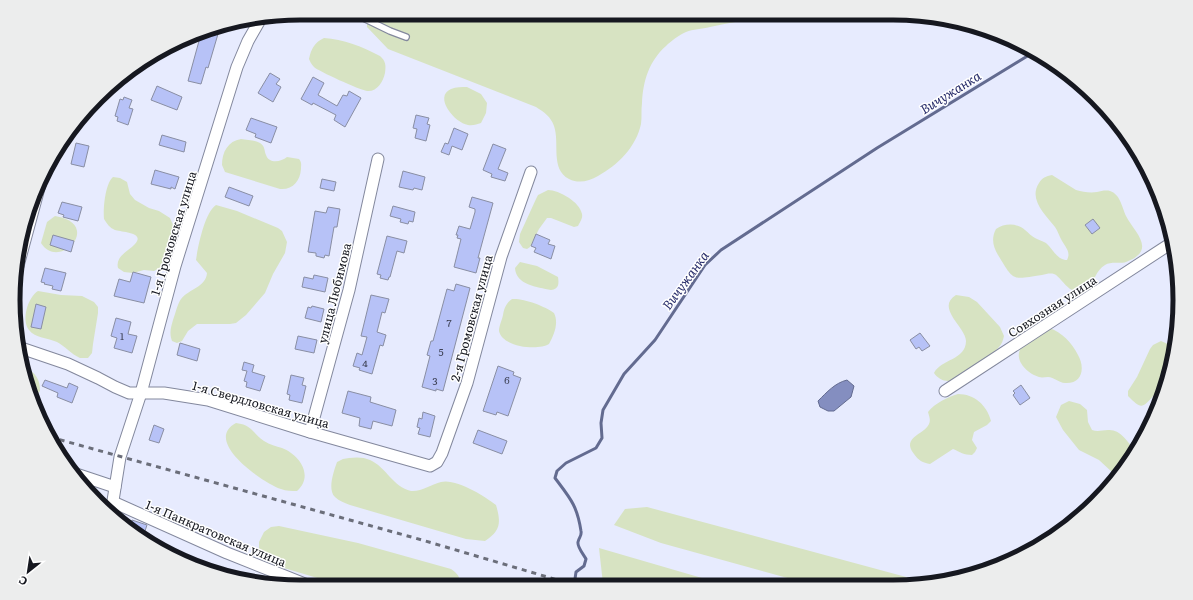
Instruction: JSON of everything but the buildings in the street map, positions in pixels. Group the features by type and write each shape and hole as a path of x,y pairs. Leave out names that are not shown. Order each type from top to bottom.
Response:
{"street":[{"name":"1-я Громовская улица","path":"112,507 120,457 141,392 175,266 237,68 248,41 258,23"},
{"name":"улица Любимова","path":"310,432 350,290 378,159"},
{"name":"2-я Громовская улица","path":"430,466 437,462 442,453 467,383 501,257 531,172"},
{"name":"Совхозная улица","path":"945,391 1168,245"},
{"name":"1-я Свердловская улица","path":"24,349 68,364 115,387 129,392 164,393 208,400 310,432 430,466"},
{"path":"83,476 115,487"},
{"name":"1-я Панкратовская улица","path":"112,507 294,580"}],"lane":[{"path":"367,20 390,32 406,37"}],"green space":[{"path":"367,20 748,20 692,30 683,33 668,44 655,58 648,72 644,87 641,124 639,132 630,148 619,161 605,172 591,179 580,182 569,179 563,175 559,169 554,126 549,117 536,107 388,49 367,27"},
{"path":"324,38 353,44 380,56 385,64 385,73 379,86 371,91 363,90 314,67 309,59 311,52 314,46"},
{"path":"457,87 467,87 481,94 487,103 486,113 481,123 468,125 457,120 452,115 445,103 444,98 446,93 451,89"},
{"path":"241,139 262,144 266,155 272,161 279,161 287,157 299,159 301,162 301,169 295,184 289,188 280,189 225,172 222,165 223,156 229,145 236,140"},
{"path":"1052,175 1076,190 1084,192 1110,191 1116,195 1126,216 1141,240 1141,252 1136,257 1126,262 1110,263 1102,267 1087,290 1072,290 1067,287 1055,274 1024,278 1014,277 1007,270 994,246 993,239 996,229 1003,226 1015,225 1046,243 1060,258 1067,260 1068,250 1037,201 1036,189 1040,181"},
{"path":"113,177 120,178 127,182 130,194 135,200 170,218 173,225 173,237 161,267 154,271 144,270 133,273 124,272 118,268 120,257 138,240 135,235 131,233 115,230 107,224 104,219 106,191 110,180"},
{"path":"548,190 563,194 573,201 580,210 582,216 581,220 578,226 574,227 551,218 547,218 539,229 530,247 527,249 523,248 519,242 520,234 538,195"},
{"path":"216,205 237,211 278,228 282,231 287,242 285,253 273,274 265,293 246,315 236,323 197,324 188,331 182,341 177,343 172,341 171,338 172,323 181,299 204,282 206,278 207,273 196,260 205,222"},
{"path":"55,216 69,221 76,228 77,236 73,243 66,249 58,252 49,250 41,243 47,222"},
{"path":"520,262 537,266 558,277 557,287 551,290 523,282 516,274 515,268"},
{"path":"38,291 61,295 82,296 94,302 98,307 92,353 88,358 80,358 57,342 35,335 29,330 26,321 27,309 31,298"},
{"path":"956,295 969,297 977,302 1000,327 1004,336 1000,346 977,365 953,380 945,381 940,379 934,373 937,368 958,356 962,352 966,341 965,336 950,312 950,300"},
{"path":"512,299 534,303 554,313 556,325 549,344 537,347 521,346 507,341 502,336 499,329 507,304"},
{"path":"1049,328 1066,338 1078,355 1082,369 1079,378 1076,381 1065,383 1050,377 1039,377 1029,372 1021,363 1019,353 1025,343"},
{"path":"1161,341 1170,345 1157,393 1147,403 1141,406 1128,396 1128,391 1137,377 1153,345"},
{"path":"30,370 37,377 40,391 37,395"},
{"path":"958,394 974,398 983,405 991,421 974,432 972,440 977,448 975,452 972,455 964,454 953,449 930,464 919,460 910,444 912,440 929,424 930,420 928,412 942,401"},
{"path":"1069,401 1080,404 1087,410 1088,422 1092,430 1116,431 1131,446 1113,472 1099,460 1079,450 1063,430 1056,417 1061,405"},
{"path":"236,423 246,426 264,441 289,451 299,461 303,466 304,479 302,485 297,491 281,489 273,485 262,479 239,460 231,450 226,440 227,431"},
{"path":"349,458 365,458 376,463 399,485 411,491 447,481 462,485 485,497 496,505 499,516 497,530 485,541 466,539 342,502 333,494 331,485 337,462"},
{"path":"647,507 913,579 795,580 661,543 614,525 625,509"},
{"path":"279,526 358,543 451,569 460,580 324,580 284,568 262,557 259,550 259,542 264,532 271,527"},
{"path":"599,548 709,580 603,580"}],"water":[{"path":"847,380 854,386 851,397 834,411 828,411 820,407 818,401 828,391"}],"waterway":[{"name":"Вичужанка","path":"575,580 576,572 584,566 586,559 578,544 581,533 575,508 555,478 557,471 566,463 596,448 602,438 601,423 603,410 624,374 655,340 705,265 721,250 877,148 1028,55"}],"railway":[{"path":"57,439 422,540 558,580"}]}
